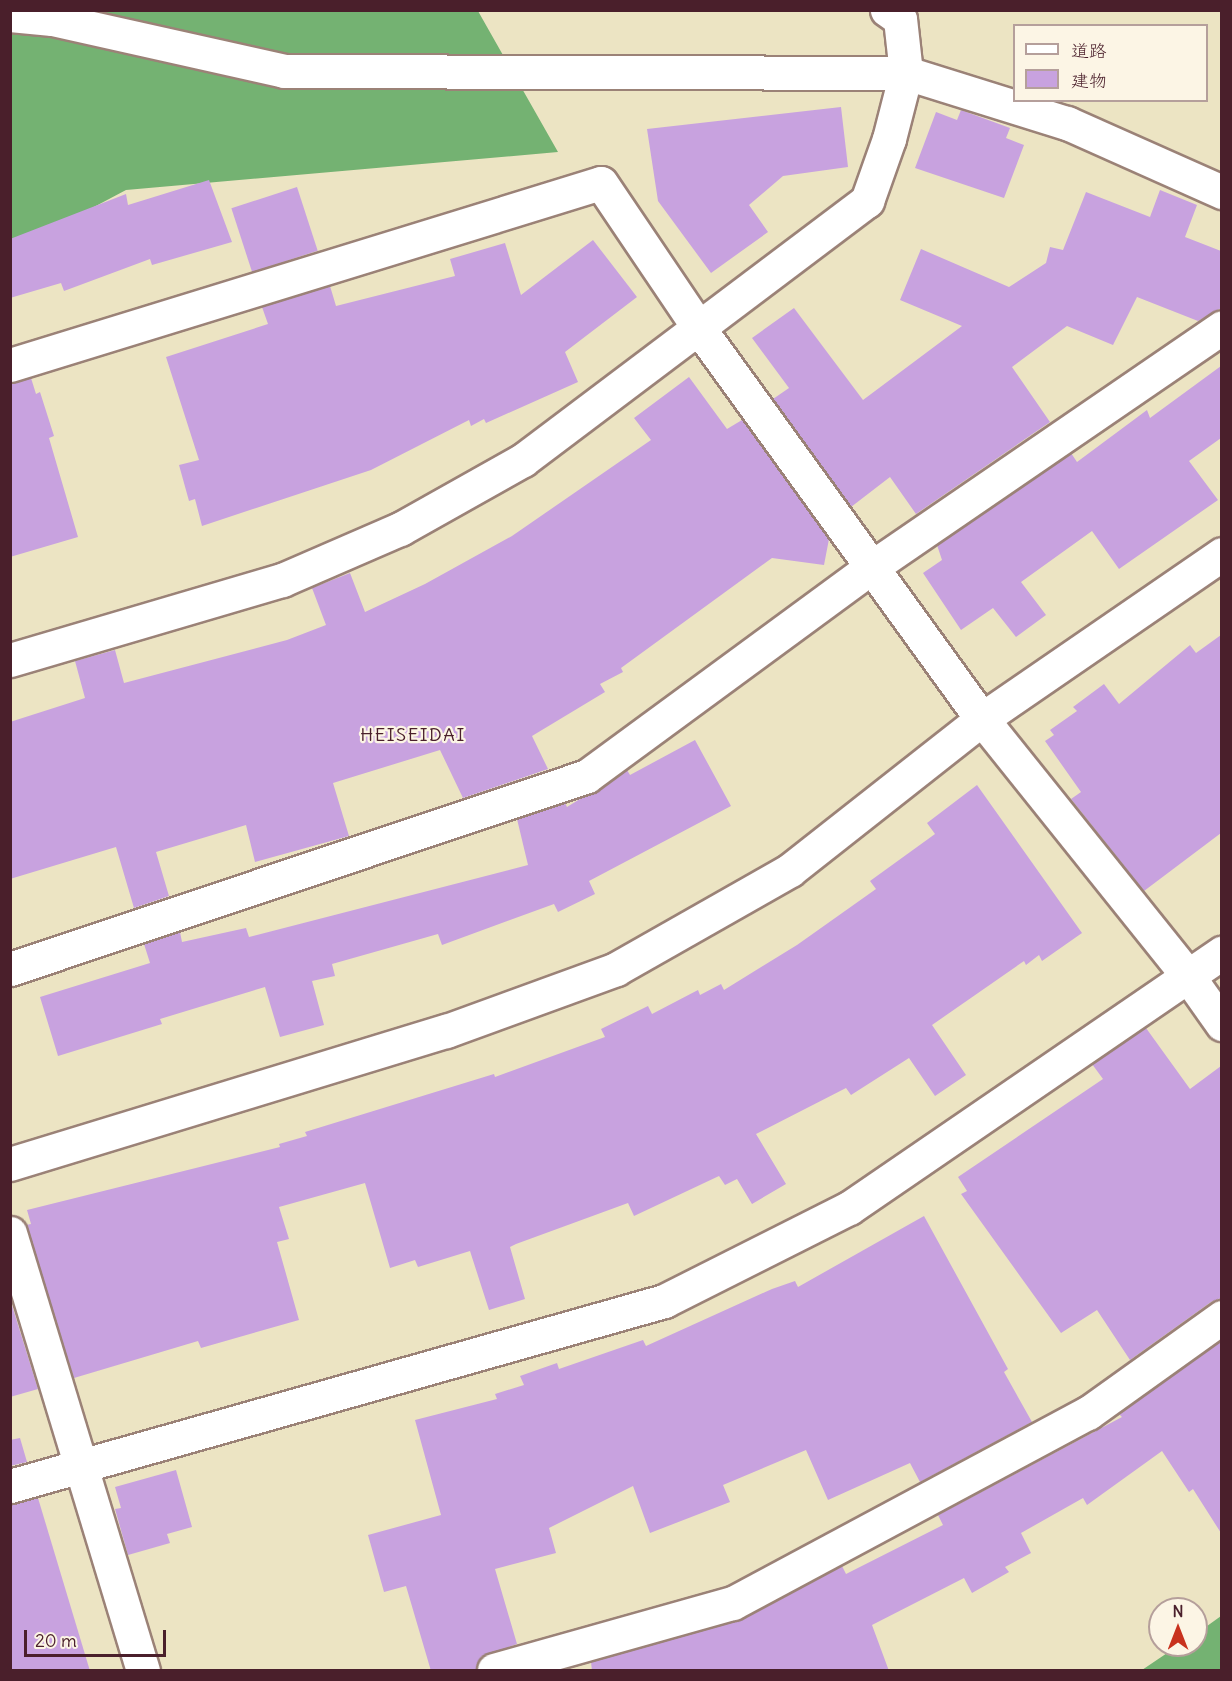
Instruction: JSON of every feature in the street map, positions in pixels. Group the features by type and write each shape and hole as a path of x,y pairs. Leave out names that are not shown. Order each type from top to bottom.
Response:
{"street":[{"path":"10,660 282,580 400,529 523,460 867,201 889,139 906,72 900,20 887,10"},
{"path":"10,15 52,20 284,71 906,72 1067,123 1221,192"},
{"path":"10,365 601,183 698,327 982,719 1188,976 1221,1024"},
{"path":"10,969 587,776 872,567 1221,327"},
{"path":"10,1164 446,1031 616,969 790,870 982,719 1221,554"},
{"path":"10,1486 664,1301 849,1208 1221,953"},
{"path":"10,1233 142,1671"},
{"path":"494,1671 733,1602 1088,1413 1221,1317"}],"green space":[{"path":"11,11 478,11 558,152 126,190 11,251"},
{"path":"1221,1616 1221,1670 1142,1670 1161,1657 1208,1657 1208,1625"}],"building":[{"path":"841,107 848,167 783,176 749,205 768,232 711,273 658,201 647,129"},
{"path":"961,110 1010,128 1006,138 1024,145 1004,198 915,168 936,112 957,120"},
{"path":"209,180 232,242 152,265 150,259 64,291 61,283 10,298 10,239 126,194 128,205"},
{"path":"297,187 318,251 252,272 231,208"},
{"path":"1160,190 1197,205 1185,237 1221,251 1221,308 1198,321 1137,297 1113,345 1067,326 1012,367 1050,422 916,514 890,477 851,507 773,399 789,388 752,338 794,308 863,400 962,326 900,300 921,249 1009,287 1046,263 1050,247 1063,250 1086,192 1150,217"},
{"path":"593,240 637,297 565,352 578,382 486,423 484,419 471,426 469,420 371,470 202,526 195,499 189,501 179,465 199,460 166,357 268,324 262,307 330,286 336,306 455,276 450,259 505,243 521,295"},
{"path":"1221,366 1221,438 1189,461 1218,500 1119,569 1092,531 1021,582 1046,615 1016,637 993,608 961,630 923,573 942,560 937,545 1071,453 1077,462 1147,410 1150,418"},
{"path":"689,377 727,429 742,420 829,539 824,565 772,558 621,668 623,672 600,684 605,692 532,736 548,769 463,798 440,750 333,783 349,836 255,862 246,825 156,852 169,896 134,908 116,847 10,879 10,722 85,698 75,661 115,650 124,683 287,640 326,625 312,588 350,573 365,612 425,584 512,536 651,440 634,418"},
{"path":"31,378 36,394 40,392 54,436 49,438 78,537 10,557 10,383"},
{"path":"1221,635 1221,833 1144,891 1071,799 1081,792 1045,741 1054,735 1050,730 1077,711 1073,707 1104,684 1119,704 1190,645 1196,653"},
{"path":"695,740 731,806 589,881 595,894 558,912 554,904 442,945 438,934 332,964 335,976 312,981 324,1025 280,1037 265,987 160,1019 162,1024 58,1056 40,997 150,963 144,944 180,932 182,942 246,928 249,937 528,865 517,819 565,803 567,807 627,770 630,775"},
{"path":"977,785 1082,933 1042,961 1039,955 1026,965 1024,961 932,1025 966,1075 935,1096 909,1058 851,1095 846,1088 756,1134 786,1184 752,1204 737,1179 725,1185 719,1176 634,1216 628,1203 516,1244 510,1247 525,1299 489,1310 470,1251 418,1267 415,1260 390,1268 365,1183 279,1207 289,1239 277,1242 299,1320 201,1348 198,1341 74,1378 26,1225 31,1224 27,1210 280,1147 279,1144 307,1136 305,1132 494,1074 495,1077 605,1037 601,1029 648,1006 652,1014 698,990 700,995 721,984 724,990 797,945 876,889 870,881 935,834 927,823"},
{"path":"1146,1028 1190,1089 1221,1066 1221,1298 1211,1302 1130,1360 1097,1310 1061,1333 961,1194 967,1191 958,1177 1103,1079 1092,1064"},
{"path":"924,1216 1008,1369 1004,1372 1032,1422 920,1482 910,1463 828,1500 806,1450 723,1485 730,1502 650,1533 633,1486 549,1528 556,1553 495,1569 517,1644 481,1657 476,1671 431,1671 406,1586 384,1592 368,1535 441,1515 415,1420 497,1399 495,1394 524,1385 520,1376 557,1363 559,1369 643,1340 646,1346 772,1289 795,1281 798,1287"},
{"path":"10,1299 38,1389 10,1397"},
{"path":"1221,1340 1221,1533 1193,1489 1189,1492 1162,1451 1087,1505 1083,1498 1021,1533 1031,1553 1005,1567 1009,1572 972,1593 964,1578 872,1625 889,1671 592,1671 591,1662 742,1620 842,1566 846,1574 943,1525 938,1515 1122,1417 1119,1414"},
{"path":"20,1438 27,1462 10,1466 10,1440"},
{"path":"176,1470 192,1527 167,1534 170,1543 128,1555 115,1509 121,1508 115,1487"},
{"path":"38,1498 90,1671 10,1671 10,1504"}],"district":[{"name":"HEISEIDAI","path":"413,735"}]}
